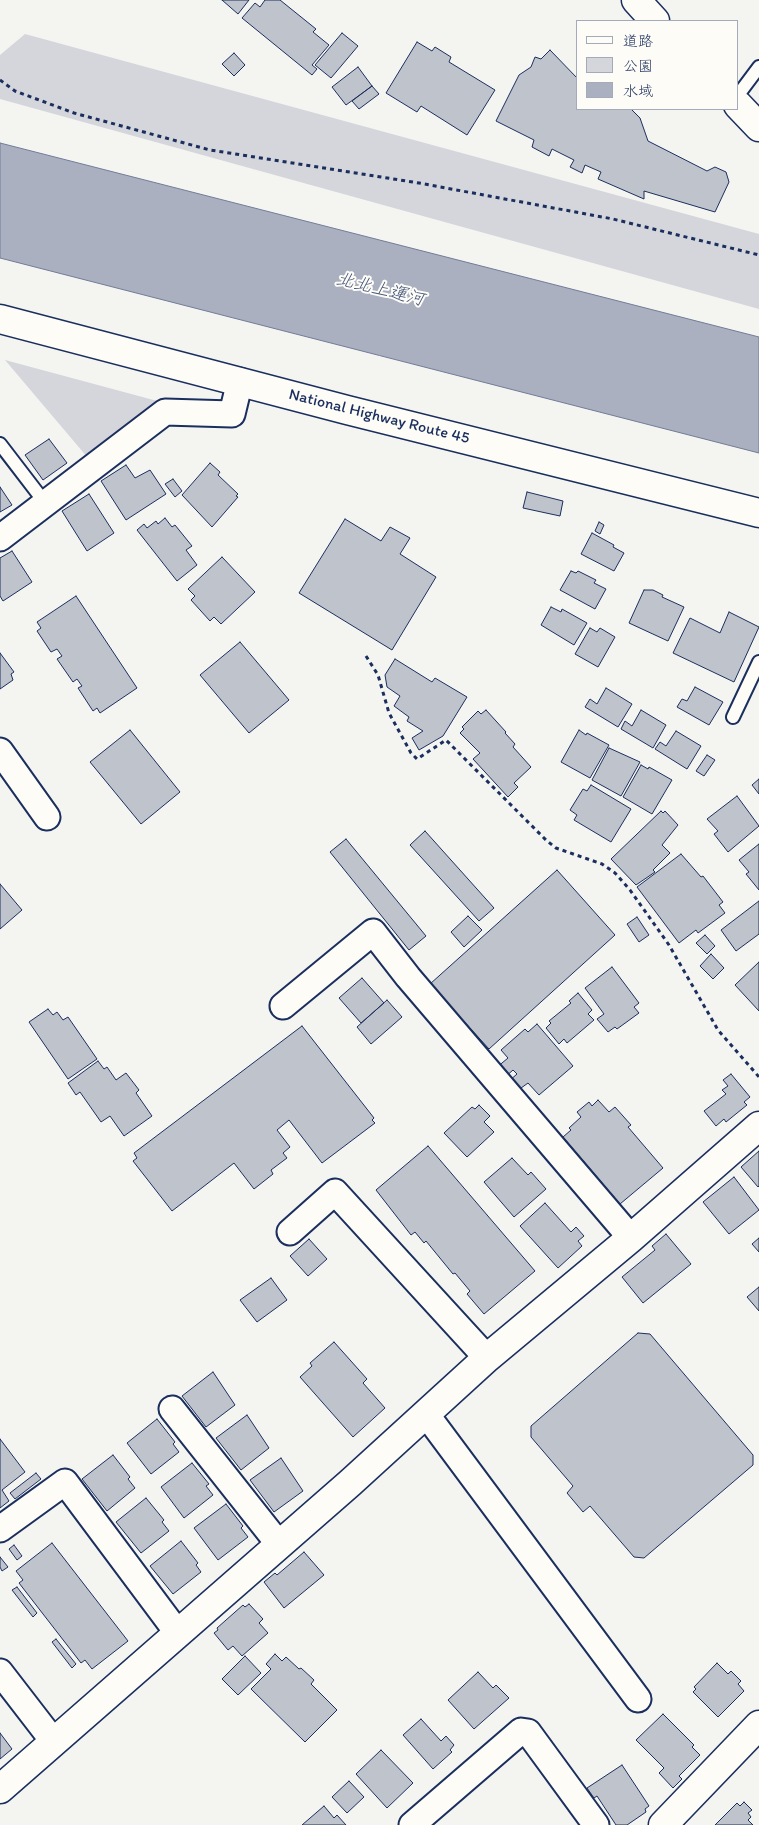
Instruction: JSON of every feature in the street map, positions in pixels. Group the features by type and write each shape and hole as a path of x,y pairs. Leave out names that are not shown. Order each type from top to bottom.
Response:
{"main road":[{"path":"636,0 654,20"},
{"path":"739,106 759,127"},
{"name":"National Highway Route 45","path":"0,319 240,382 759,513"},
{"path":"0,1789 426,1414 487,1358 631,1238 759,1126"},
{"path":"663,1825 759,1725"}],"street":[{"path":"0,538 165,412 232,414 240,382"},
{"path":"0,751 47,817"},
{"path":"283,1006 373,932 408,976 631,1238"},
{"path":"290,1232 335,1192 487,1358"},
{"path":"172,1409 278,1543"},
{"path":"426,1414 638,1699"},
{"path":"0,1529 65,1482 177,1632"},
{"path":"0,1672 54,1742"},
{"path":"412,1825 521,1731 528,1732 596,1825"}],"lane":[{"path":"739,94 759,67"},
{"path":"0,444 46,504"},
{"path":"733,717 759,662"}],"path":[{"path":"0,80 15,91 74,113 210,150 419,183 604,217 759,256"},
{"path":"366,656 378,675 389,713 411,753 417,759 446,740 556,848 602,864 615,873 630,890 669,945 718,1030 759,1077"}],"green space":[{"path":"25,34 759,234 759,309 0,99 0,55"},
{"path":"5,360 161,402 88,458"}],"water":[{"name":"北北上運河","path":"0,143 759,337 759,453 0,258"}],"building":[{"path":"222,0 249,0 238,14"},
{"path":"265,0 280,0 316,29 313,32 329,45 312,65 317,69 312,75 242,18 255,3 260,7"},
{"path":"342,33 358,46 331,78 315,65"},
{"path":"417,42 432,51 435,47 451,57 449,62 495,90 467,135 421,106 417,112 386,93"},
{"path":"550,50 576,77 576,110 632,110 640,118 648,141 707,171 715,167 726,172 729,182 715,212 644,191 644,199 598,179 601,172 585,165 582,173 570,167 574,160 552,149 549,156 532,147 534,140 496,121 519,75 531,67 535,57 541,59"},
{"path":"234,53 245,65 234,76 222,64"},
{"path":"358,67 372,86 346,105 332,87"},
{"path":"372,86 379,94 359,109 352,101"},
{"path":"49,439 67,463 43,480 25,455"},
{"path":"210,463 220,472 218,475 238,494 236,496 238,497 212,527 182,495"},
{"path":"126,465 135,478 150,470 166,494 126,520 101,481"},
{"path":"173,479 182,491 175,497 165,484"},
{"path":"0,487 12,505 0,512"},
{"path":"527,492 563,501 560,516 523,508"},
{"path":"89,494 114,533 87,551 62,511"},
{"path":"165,518 172,527 175,525 192,546 186,550 197,565 177,581 137,530 144,524 147,528 156,521 158,524"},
{"path":"345,519 381,541 390,527 410,538 400,554 436,577 392,650 299,593"},
{"path":"599,522 604,525 600,534 595,531"},
{"path":"592,533 624,553 614,571 581,554"},
{"path":"12,551 32,582 3,601 0,596 0,558"},
{"path":"222,557 255,592 221,624 214,617 210,621 191,600 195,596 188,589"},
{"path":"571,571 576,573 578,571 596,580 594,583 606,589 595,609 560,590"},
{"path":"644,590 653,590 663,595 662,597 684,607 668,641 629,623"},
{"path":"76,596 137,688 100,713 97,708 93,711 78,688 82,686 77,679 73,682 57,659 62,656 57,649 51,652 37,631 41,628 37,622"},
{"path":"551,607 561,612 562,609 587,623 574,645 541,625"},
{"path":"729,612 759,627 734,682 673,653 690,618 720,633"},
{"path":"590,628 597,632 600,628 615,637 598,667 575,654"},
{"path":"240,642 289,700 249,733 200,675"},
{"path":"0,653 14,672 11,674 13,680 0,689"},
{"path":"395,659 432,682 435,678 467,697 443,736 419,750 412,738 423,731 407,721 409,717 394,706 400,696 387,687 385,675"},
{"path":"695,687 723,702 709,725 677,707 682,699 687,701"},
{"path":"606,688 632,704 618,727 585,707 590,699 597,704"},
{"path":"486,710 506,732 515,744 513,747 531,767 514,783 518,787 508,797 473,759 480,753 460,733 464,729 462,727 478,711 481,714"},
{"path":"641,710 666,725 653,748 621,729 625,721 632,726"},
{"path":"130,730 180,792 141,824 90,762"},
{"path":"579,730 609,745 590,778 561,762"},
{"path":"676,731 701,746 687,769 655,749 660,742 666,746"},
{"path":"609,748 640,762 621,796 592,780"},
{"path":"707,755 715,760 704,776 696,771"},
{"path":"641,765 648,769 649,767 672,780 652,814 623,797"},
{"path":"759,779 759,794 752,785"},
{"path":"591,785 631,809 611,842 574,820 577,815 570,810 583,789 587,791"},
{"path":"737,796 759,826 728,852 714,834 718,831 707,819"},
{"path":"661,811 663,813 665,811 678,825 662,845 670,853 653,870 655,872 636,885 611,859"},
{"path":"425,831 494,908 479,921 410,845"},
{"path":"346,839 426,936 409,950 330,852"},
{"path":"759,844 759,890 746,874 749,872 739,860"},
{"path":"681,854 701,877 703,876 723,902 719,905 725,913 698,933 696,930 679,943 637,887"},
{"path":"557,870 615,935 489,1049 430,984"},
{"path":"0,884 22,910 0,929"},
{"path":"759,901 759,934 736,951 721,930"},
{"path":"468,916 482,930 464,947 451,932"},
{"path":"637,917 649,935 639,942 627,924"},
{"path":"705,935 715,946 707,954 696,943"},
{"path":"711,954 724,968 713,979 700,966"},
{"path":"759,962 759,1011 735,985"},
{"path":"612,967 639,1003 634,1007 639,1013 617,1029 615,1027 608,1032 597,1019 604,1014 585,988"},
{"path":"362,978 384,1003 361,1023 339,998"},
{"path":"578,993 592,1010 588,1014 594,1020 567,1043 564,1039 559,1044 546,1028 551,1023 549,1021 571,1003 569,1001"},
{"path":"387,1000 402,1017 371,1044 357,1027"},
{"path":"48,1009 53,1015 57,1012 63,1020 68,1017 97,1059 68,1079 29,1022"},
{"path":"537,1024 573,1066 539,1095 528,1083 517,1091 509,1081 517,1074 513,1070 504,1078 496,1068 508,1058 501,1050 525,1029 528,1032"},
{"path":"302,1026 374,1118 372,1120 375,1123 322,1163 289,1120 277,1130 290,1147 283,1153 287,1158 271,1170 273,1174 254,1189 234,1163 172,1211 133,1161 137,1158 134,1153"},
{"path":"98,1061 104,1069 107,1067 116,1080 126,1073 139,1090 136,1093 152,1116 124,1136 110,1116 101,1122 80,1092 76,1095 68,1083"},
{"path":"731,1074 750,1097 744,1102 747,1105 726,1122 724,1119 716,1126 704,1111 726,1094 722,1090 728,1086 723,1080"},
{"path":"598,1100 609,1112 615,1107 631,1125 628,1127 663,1168 620,1204 563,1137 571,1130 569,1128 581,1117 577,1112 589,1102 592,1106"},
{"path":"479,1105 490,1116 484,1122 494,1132 467,1157 444,1133 472,1107 475,1109"},
{"path":"428,1146 535,1271 484,1314 467,1294 470,1291 455,1273 453,1274 426,1241 424,1243 415,1232 411,1235 376,1190"},
{"path":"759,1151 759,1186 758,1187 741,1167"},
{"path":"512,1158 528,1175 531,1172 546,1189 514,1217 484,1182"},
{"path":"734,1177 759,1210 729,1234 703,1202"},
{"path":"545,1203 571,1232 576,1227 584,1236 578,1241 582,1246 558,1268 520,1226"},
{"path":"666,1234 691,1264 643,1303 622,1277 655,1250 652,1246"},
{"path":"759,1238 759,1252 752,1244"},
{"path":"309,1239 327,1259 308,1276 290,1256"},
{"path":"271,1278 287,1300 257,1322 240,1300"},
{"path":"759,1287 759,1311 747,1297"},
{"path":"638,1333 650,1334 753,1455 753,1465 644,1558 634,1557 590,1506 583,1512 567,1493 573,1486 531,1437 531,1426"},
{"path":"334,1342 367,1379 363,1383 385,1408 353,1437 300,1377 312,1366 310,1363"},
{"path":"213,1372 235,1405 206,1427 182,1396"},
{"path":"247,1415 269,1448 241,1470 216,1438"},
{"path":"157,1419 175,1442 173,1444 179,1452 151,1474 127,1443"},
{"path":"0,1439 25,1472 2,1490 9,1501 0,1508"},
{"path":"113,1455 130,1477 128,1479 135,1488 107,1511 82,1479"},
{"path":"281,1458 303,1491 274,1512 250,1480"},
{"path":"192,1463 209,1484 206,1486 213,1495 184,1518 161,1487"},
{"path":"36,1473 41,1479 15,1499 10,1493"},
{"path":"146,1498 164,1520 162,1522 169,1531 141,1553 116,1522"},
{"path":"226,1504 243,1526 241,1528 248,1537 218,1560 194,1528"},
{"path":"181,1541 198,1563 196,1565 201,1572 173,1594 150,1566"},
{"path":"52,1543 128,1641 92,1669 85,1660 81,1663 19,1583 23,1580 16,1571"},
{"path":"14,1545 22,1556 17,1560 9,1549"},
{"path":"304,1552 324,1575 284,1608 264,1582 275,1573 277,1575"},
{"path":"0,1557 8,1567 2,1571 0,1567"},
{"path":"17,1587 37,1613 33,1617 12,1590"},
{"path":"249,1604 263,1619 259,1623 268,1633 242,1656 233,1646 228,1650 214,1633 218,1630 217,1628 243,1605 245,1607"},
{"path":"56,1639 76,1664 72,1668 52,1642"},
{"path":"275,1654 282,1661 286,1657 299,1669 301,1668 314,1680 311,1684 337,1710 305,1742 251,1689 271,1669 266,1664"},
{"path":"245,1656 261,1673 238,1695 222,1679"},
{"path":"717,1663 728,1674 731,1671 741,1681 738,1684 744,1691 718,1717 693,1692 696,1689 694,1687"},
{"path":"478,1672 493,1688 496,1685 509,1698 474,1729 448,1700"},
{"path":"663,1714 694,1745 692,1747 700,1755 679,1776 682,1779 673,1788 659,1773 664,1768 636,1740"},
{"path":"421,1719 441,1741 446,1736 454,1745 450,1750 452,1752 433,1769 403,1735"},
{"path":"0,1733 12,1749 0,1759"},
{"path":"381,1750 413,1783 387,1808 356,1774"},
{"path":"622,1765 649,1806 645,1809 646,1812 627,1825 616,1825 597,1796 594,1798 587,1788"},
{"path":"349,1781 364,1797 347,1813 332,1797"},
{"path":"744,1802 752,1810 748,1813 751,1817 748,1820 753,1825 715,1825 737,1803 740,1806"},
{"path":"324,1806 334,1818 337,1815 346,1825 302,1825"}]}
